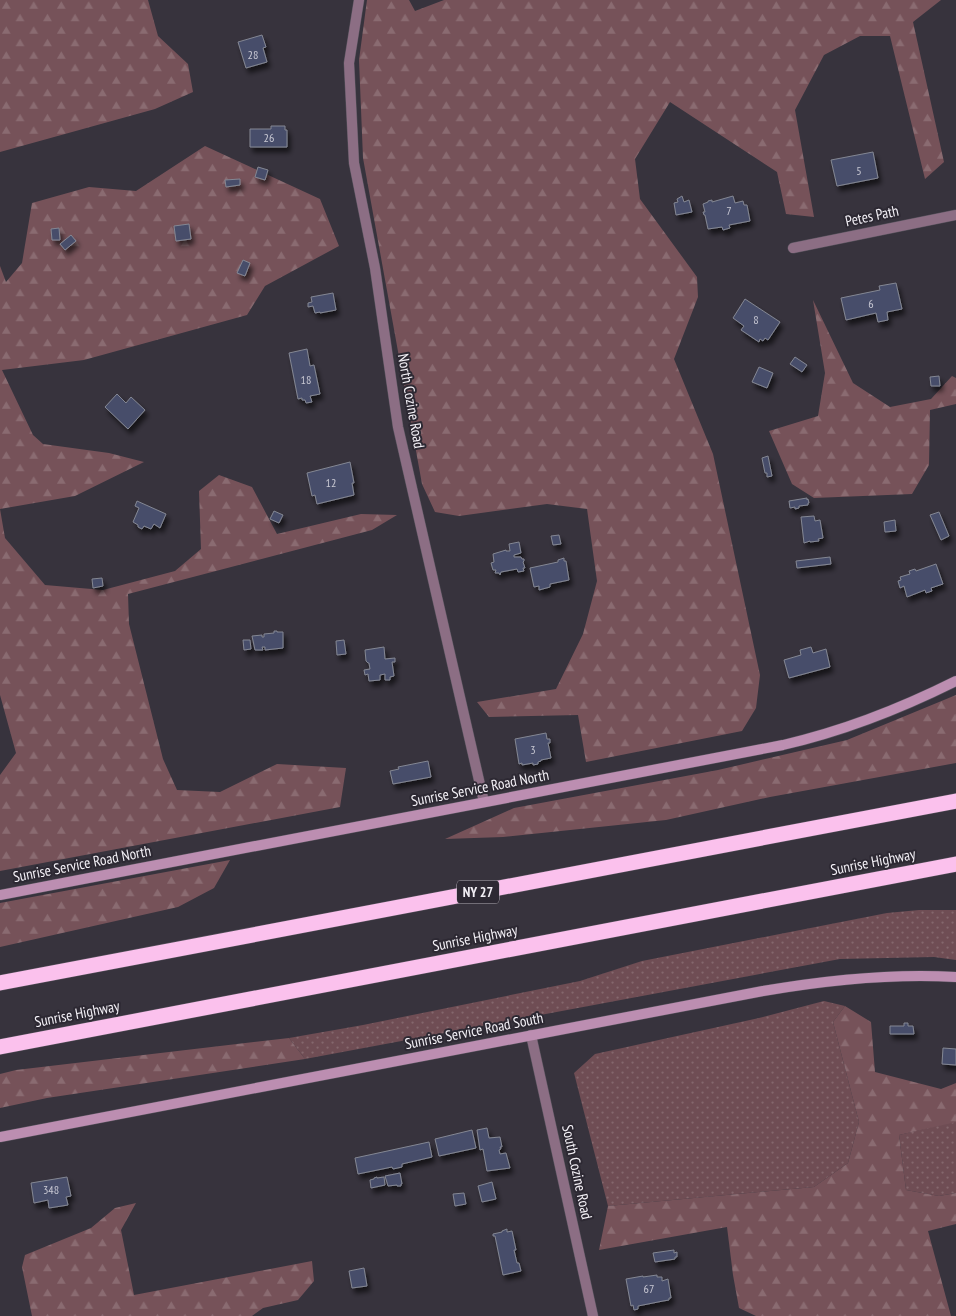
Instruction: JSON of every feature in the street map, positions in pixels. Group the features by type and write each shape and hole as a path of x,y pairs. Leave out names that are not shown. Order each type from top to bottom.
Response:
{"highway":[{"name":"NY 27","path":"0,983 956,801"},
{"name":"Sunrise Highway","path":"0,1047 956,864"}],"street":[{"name":"North Cozine Road","path":"358,0 349,62 354,163 375,268 398,427 484,802"},
{"name":"Petes Path","path":"794,248 956,215"},
{"name":"Sunrise Service Road North","path":"0,895 800,741 870,720 956,681"},
{"name":"Sunrise Service Road South","path":"0,1137 753,992 817,982 892,976 956,977"},
{"name":"South Cozine Road","path":"532,1035 594,1316"}],"shaded area":[{"path":"919,910 956,910 956,960 934,957 840,959 305,1059 289,1038 580,981 642,961 887,913"},
{"path":"824,1001 845,1006 833,1022 859,1122 848,1163 814,1187 608,1206 574,1073 595,1054 759,1018"},
{"path":"956,1121 956,1193 939,1196 906,1190 899,1135"}],"green space":[{"path":"0,0 148,0 158,36 188,64 193,92 155,109 0,152"},
{"path":"367,0 409,0 415,11 444,0 941,0 913,22 944,162 925,179 890,36 860,36 824,55 795,110 814,217 786,214 777,172 670,102 635,159 640,199 697,277 698,297 674,359 713,454 760,675 756,708 742,731 586,762 578,715 489,717 477,702 556,689 583,634 597,581 587,509 547,504 459,516 435,512 422,484 363,158 359,60"},
{"path":"205,146 320,199 339,246 265,286 247,315 84,360 2,370 33,435 43,444 109,453 144,462 75,496 0,509 0,266 6,282 22,263 32,203 89,187 136,191"},
{"path":"813,300 853,383 890,407 931,399 952,376 956,378 956,404 930,410 929,465 912,494 814,498 792,484 769,431 818,416 825,373"},
{"path":"219,475 252,487 277,534 361,514 397,515 372,530 128,594 129,624 163,759 177,790 220,792 277,764 346,768 340,807 0,871 0,775 16,753 0,695 0,509 5,538 45,585 103,590 175,571 201,549 199,491"},
{"path":"956,695 956,763 770,797 666,820 503,837 445,839 514,808 718,770 847,740"},
{"path":"230,860 214,888 178,907 0,947 0,903"},
{"path":"845,1006 871,1022 875,1072 941,1089 956,1083 956,1122 899,1135 906,1190 939,1196 956,1193 956,1224 928,1231 951,1316 756,1316 739,1308 727,1227 599,1250 608,1206 814,1187 848,1163 859,1122 833,1022"},
{"path":"289,1038 305,1059 47,1098 0,1108 0,1074 16,1070"},
{"path":"136,1203 121,1230 134,1295 312,1261 314,1281 298,1300 263,1308 252,1316 32,1316 22,1267 25,1255 91,1228 115,1208"}],"building":[{"path":"262,35 266,47 263,48 267,62 246,68 238,42"},
{"path":"271,126 285,126 285,130 287,130 287,147 250,147 250,129 271,129"},
{"path":"873,152 878,178 837,186 831,160"},
{"path":"258,167 268,170 265,180 255,177"},
{"path":"240,179 240,185 226,187 225,180"},
{"path":"682,196 684,202 689,200 692,212 676,215 674,203 678,202 677,199"},
{"path":"733,196 735,203 743,201 744,205 747,205 750,221 729,225 730,228 723,230 722,227 708,229 703,212 705,212 703,204 708,201 712,200 712,202"},
{"path":"189,224 191,239 176,241 174,226"},
{"path":"59,228 60,240 52,240 51,229"},
{"path":"71,235 76,241 65,250 60,244"},
{"path":"243,260 250,263 245,276 237,273"},
{"path":"896,283 902,309 887,312 888,320 878,322 876,313 846,320 841,298 880,290 879,286"},
{"path":"333,293 336,310 315,313 313,306 308,307 308,303 312,302 311,297"},
{"path":"745,299 780,322 768,340 765,338 763,341 760,339 759,342 741,330 744,326 733,318"},
{"path":"307,349 310,366 314,365 320,394 310,396 312,402 306,403 302,398 298,399 289,353"},
{"path":"795,357 807,365 802,372 790,364"},
{"path":"759,367 773,373 767,388 752,382"},
{"path":"939,376 940,386 931,386 930,377"},
{"path":"117,394 126,403 131,397 145,410 128,429 105,407"},
{"path":"768,456 772,476 767,477 762,458"},
{"path":"350,462 354,495 317,504 315,495 312,496 307,473"},
{"path":"807,498 808,505 799,506 799,508 795,509 795,507 790,508 789,501"},
{"path":"137,501 166,514 160,528 154,524 151,529 144,526 142,529 133,522 139,508 135,506"},
{"path":"274,511 283,515 279,523 270,519"},
{"path":"939,512 949,536 941,540 930,515"},
{"path":"814,516 815,521 820,520 823,538 818,539 819,541 804,543 801,517"},
{"path":"895,520 896,531 885,532 884,522"},
{"path":"559,535 561,544 553,545 551,536"},
{"path":"519,542 521,553 514,555 514,557 524,559 524,571 518,572 517,569 501,572 500,575 495,573 496,570 493,570 491,563 494,562 493,554 506,550 510,551 509,544"},
{"path":"830,557 831,564 797,568 796,561"},
{"path":"564,558 569,580 550,584 550,587 539,590 539,586 534,587 530,568 558,562 558,560"},
{"path":"936,564 943,584 931,588 932,591 926,593 925,590 907,597 904,586 900,588 898,581 901,580 900,577 910,574 909,571 915,569 916,571"},
{"path":"102,578 103,586 93,588 92,579"},
{"path":"274,631 283,632 283,648 265,650 265,647 262,647 263,650 255,650 252,636 262,635 264,637 264,634 274,633"},
{"path":"243,640 250,640 251,649 244,650"},
{"path":"344,640 346,654 337,655 336,641"},
{"path":"384,647 385,659 395,658 395,662 392,662 394,676 390,677 390,680 385,680 385,674 380,675 380,680 369,681 368,674 365,675 364,670 370,669 369,663 366,661 365,650"},
{"path":"811,647 813,653 826,649 830,667 789,678 784,660 801,655 800,650"},
{"path":"546,733 547,739 550,739 550,743 548,743 551,758 541,760 538,764 533,765 533,763 519,764 515,739"},
{"path":"428,761 431,777 393,784 390,771 399,769 398,767"},
{"path":"904,1023 908,1023 908,1026 913,1026 914,1034 890,1034 890,1026 904,1026"},
{"path":"943,1048 956,1049 956,1065 942,1064"},
{"path":"487,1128 489,1138 500,1137 502,1147 499,1150 500,1154 506,1153 510,1168 487,1171 483,1149 480,1150 477,1130"},
{"path":"472,1130 476,1148 439,1156 435,1139"},
{"path":"429,1142 432,1157 402,1164 402,1167 393,1169 392,1167 358,1174 355,1158"},
{"path":"400,1173 401,1186 388,1186 385,1176"},
{"path":"67,1177 71,1196 66,1197 68,1205 49,1208 48,1200 34,1203 31,1183"},
{"path":"384,1177 385,1185 371,1188 370,1180"},
{"path":"492,1182 496,1199 482,1202 478,1186"},
{"path":"464,1193 466,1204 455,1206 453,1194"},
{"path":"507,1229 507,1232 512,1231 516,1250 514,1250 521,1271 503,1275 493,1234"},
{"path":"674,1250 674,1253 677,1252 675,1259 655,1262 653,1253"},
{"path":"364,1268 367,1286 352,1288 349,1271"},
{"path":"657,1275 657,1277 662,1277 662,1281 668,1279 671,1298 638,1306 638,1309 634,1310 633,1305 631,1306 626,1279"}]}
